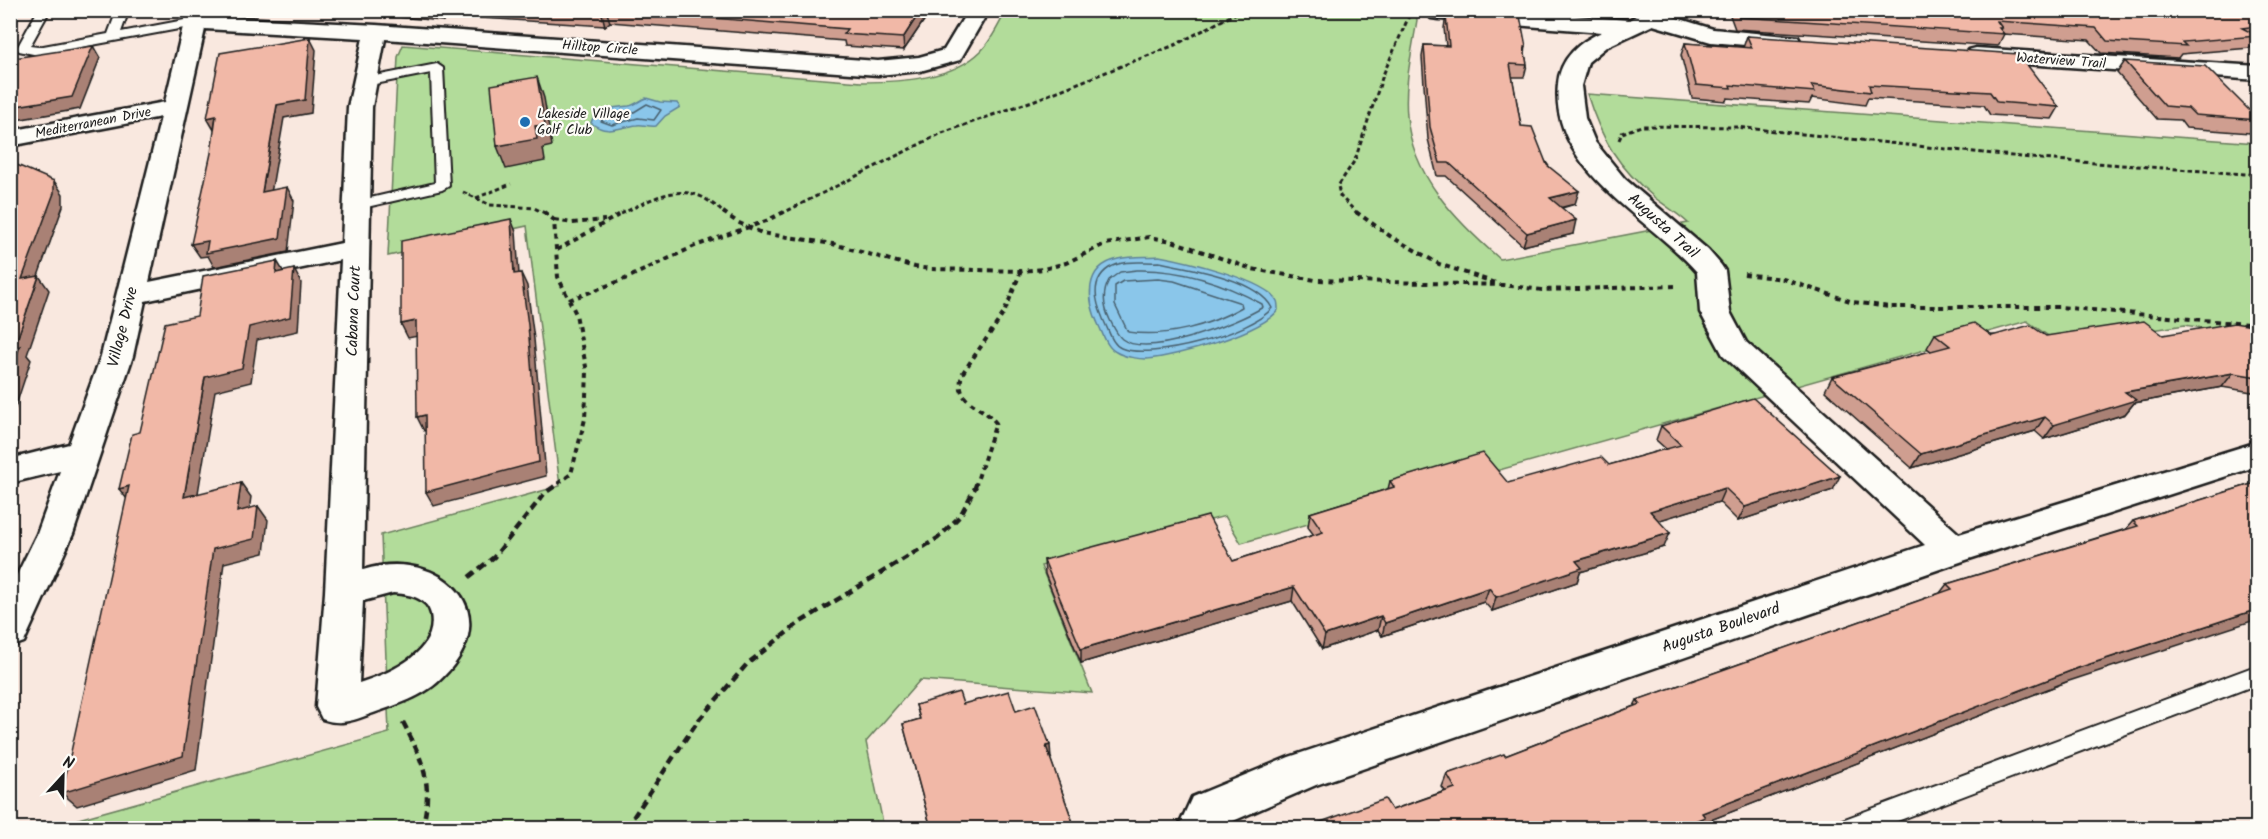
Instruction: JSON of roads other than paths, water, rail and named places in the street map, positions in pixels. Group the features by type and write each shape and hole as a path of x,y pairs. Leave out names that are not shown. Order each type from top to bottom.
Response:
{"street":[{"name":"Hilltop Circle","path":"196,16 376,32 878,68 920,64 951,55 979,10"},
{"path":"1439,13 1648,18 1711,35 1806,43"},
{"name":"Village Drive","path":"10,631 55,534 117,356 196,16"},
{"name":"Augusta Trail","path":"1648,18 1602,40 1587,50 1572,68 1569,79 1569,107 1578,134 1598,167 1698,256 1712,281 1715,312 1734,348 1953,550"},
{"name":"Cabana Court","path":"344,592 392,578 415,581 434,588 440,594 447,602 453,621 447,643 429,666 406,683 337,707 344,592 360,107 376,32"},
{"name":"Waterview Trail","path":"1959,54 2258,73"},
{"name":"Mediterranean Drive","path":"10,139 175,107"},
{"path":"131,295 356,248"},
{"path":"10,471 83,453"},
{"name":"Augusta Boulevard","path":"1200,828 1208,811 1304,770 1953,550 2258,454"}],"lane":[{"path":"44,10 23,48 38,51 113,37 196,16"},
{"path":"113,37 123,10"},
{"path":"358,205 442,186 437,68 365,82"},
{"path":"1851,828 2258,674"}],"water":[{"path":"646,98 677,103 680,107 665,116 656,126 639,125 608,130 591,123 601,111 631,105"},
{"path":"1159,256 1223,272 1258,286 1270,293 1277,301 1278,310 1255,327 1238,335 1178,354 1147,359 1119,354 1108,344 1095,316 1091,296 1093,277 1107,263 1118,259"}],"place":[{"name":"Lakeside Village Golf Club","path":"525,122"}]}
